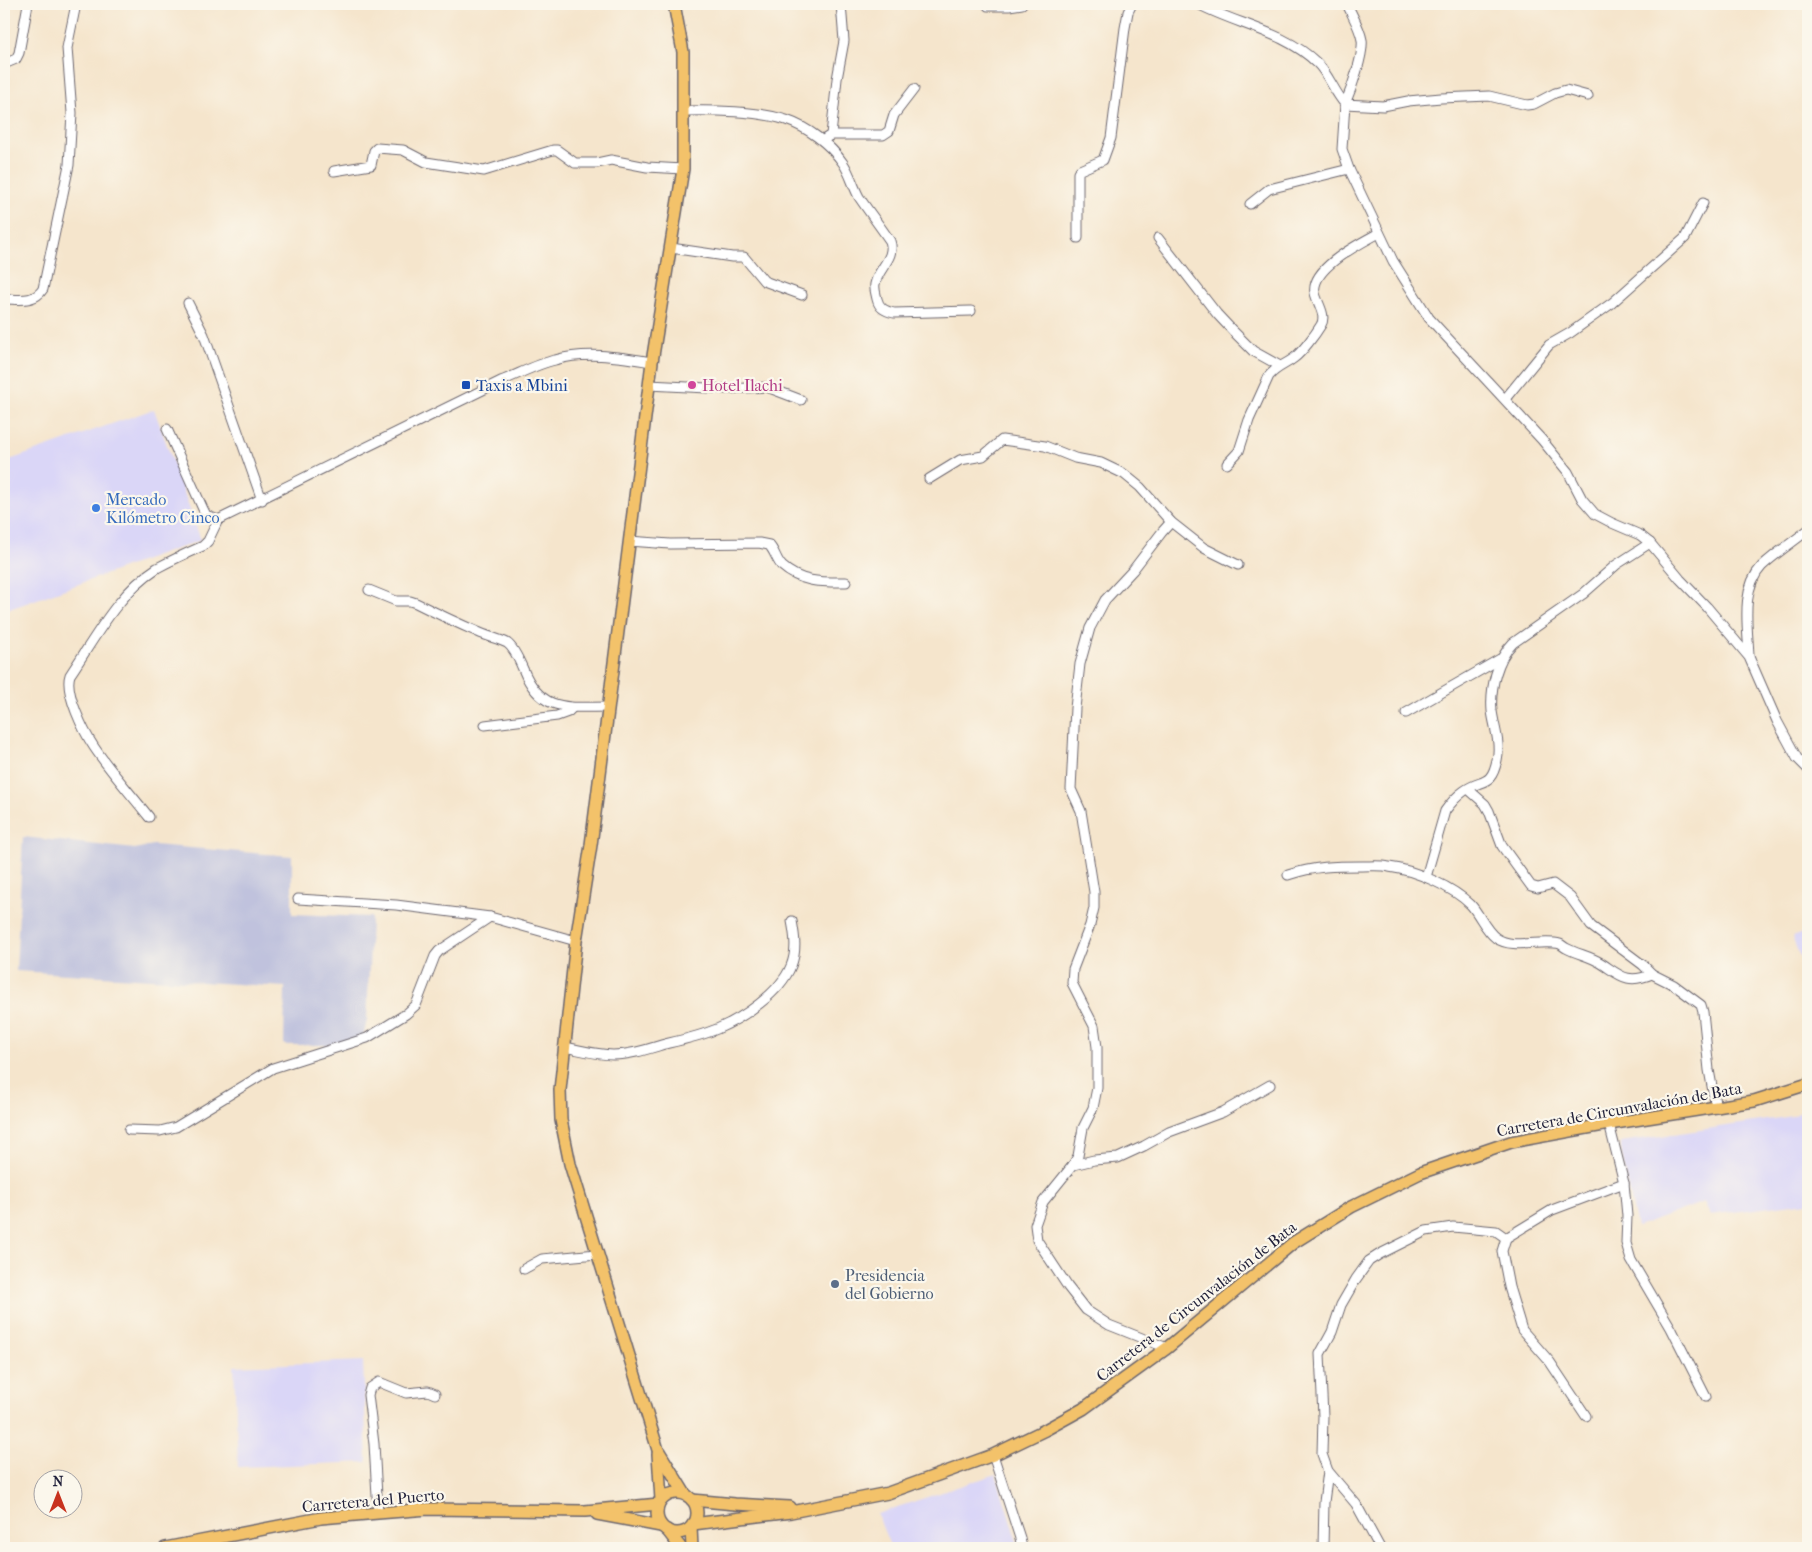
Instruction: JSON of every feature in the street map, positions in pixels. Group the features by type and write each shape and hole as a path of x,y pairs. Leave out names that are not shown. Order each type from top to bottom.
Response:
{"main road":[{"path":"674,4 683,52 683,169 652,362 576,941 560,1090 561,1120 570,1164 658,1450 660,1502 657,1515 664,1528 681,1548"},
{"name":"Carretera de Circunvalación de Bata","path":"692,1525 791,1512 888,1493 993,1455 1045,1430 1083,1409 1167,1348 1293,1243 1351,1207 1420,1173 1511,1142 1754,1101 1808,1084"},
{"path":"658,1450 689,1497 697,1514 692,1525 692,1548"},
{"path":"660,1502 672,1493 689,1497"},
{"name":"Carretera de Circunvalación de Bata","path":"689,1497 735,1504 812,1508"},
{"name":"Carretera del Puerto","path":"166,1548 321,1518 428,1509 585,1511 660,1502"},
{"name":"Carretera del Puerto","path":"585,1511 664,1528"},
{"path":"664,1528 680,1532 692,1525"}],"street":[{"path":"4,64 16,59 19,53 28,4"},
{"path":"4,298 26,300 35,298 43,289 69,165 72,113 67,48 76,4"},
{"path":"832,135 837,79 844,42 841,4"},
{"path":"988,6 1022,4"},
{"path":"1078,238 1078,173 1080,170 1103,160 1112,138 1125,28 1128,12 1132,4"},
{"path":"1198,4 1270,32 1292,45 1318,64 1333,89 1345,104 1384,106 1442,98 1489,96 1527,106 1566,90 1588,96"},
{"path":"1347,4 1360,32 1362,43 1361,55 1345,104 1342,149 1349,169 1393,261 1429,318 1505,399 1568,472 1582,499 1595,514 1640,535 1650,543 1749,657 1777,721 1797,758 1808,769"},
{"path":"822,140 832,135 883,136 889,132 894,115 914,89"},
{"path":"683,111 706,110 773,116 787,120 815,134 844,164 859,197 892,246 891,253 875,284 878,304 882,309 894,313 971,311"},
{"path":"334,171 371,165 374,151 377,148 402,150 426,162 484,171 553,150 557,150 576,163 597,163 611,160 648,167 683,169"},
{"path":"1250,204 1269,189 1349,169"},
{"path":"1505,399 1549,345 1570,334 1612,303 1685,238 1703,203"},
{"path":"1227,464 1239,451 1248,420 1269,376 1280,366 1298,355 1321,324 1323,315 1315,293 1317,281 1334,259 1379,233"},
{"path":"1158,238 1216,314 1253,351 1280,366"},
{"path":"671,248 744,257 764,281 802,295"},
{"path":"188,303 208,344 262,500"},
{"path":"149,817 93,746 71,701 68,689 70,675 120,601 145,577 156,569 203,546 208,541 218,520 501,381 555,360 600,355 652,362"},
{"path":"649,385 727,389 767,387 801,400"},
{"path":"167,429 206,515 218,520"},
{"path":"929,479 960,460 983,456 1002,440 1045,446 1075,458 1101,463 1124,474 1140,487 1171,522 1204,548 1238,565"},
{"path":"1167,1348 1109,1325 1086,1310 1068,1287 1038,1240 1035,1225 1043,1202 1073,1166 1078,1156 1083,1128 1096,1099 1097,1088 1097,1047 1094,1026 1072,983 1073,969 1090,925 1094,908 1094,892 1081,811 1071,789 1074,708 1080,664 1090,628 1105,600 1133,570 1171,522"},
{"path":"1749,657 1747,605 1750,586 1761,567 1808,530"},
{"path":"629,541 670,544 760,543 769,546 780,565 803,580 846,582"},
{"path":"1426,877 1445,811 1464,791 1489,779 1493,774 1499,748 1492,709 1494,686 1500,659 1505,650 1583,594 1616,565 1650,543"},
{"path":"369,590 396,601 410,600 468,628 508,643 520,663 527,680 537,694 550,704 572,708 608,707"},
{"path":"1406,713 1500,659"},
{"path":"485,725 557,716 568,712 572,708"},
{"path":"1468,789 1484,804 1502,846 1531,886 1538,888 1553,884 1570,898 1591,926 1643,965 1652,974 1674,984 1701,1005 1708,1070 1716,1108"},
{"path":"1288,875 1306,868 1320,866 1390,867 1426,877 1454,893 1471,905 1488,930 1497,939 1528,945 1560,944 1600,962 1617,975 1626,978 1640,979 1652,974"},
{"path":"298,899 396,905 490,917 576,941"},
{"path":"129,1130 160,1131 176,1127 273,1068 367,1038 413,1009 435,956 439,951 490,917"},
{"path":"564,1047 615,1055 637,1052 703,1034 731,1021 767,998 779,985 791,966 796,941 792,921"},
{"path":"1073,1166 1094,1160 1118,1158 1168,1132 1223,1112 1270,1085"},
{"path":"1610,1124 1624,1183 1627,1216 1626,1243 1631,1260 1671,1328 1706,1397"},
{"path":"1586,1416 1550,1362 1522,1330 1509,1287 1502,1251 1506,1238 1552,1210 1624,1183"},
{"path":"1380,1548 1356,1504 1328,1471 1322,1454 1323,1416 1320,1354 1332,1332 1341,1305 1369,1261 1426,1231 1453,1227 1496,1230 1506,1238"},
{"path":"524,1268 542,1259 597,1254"},
{"path":"378,1513 374,1444 368,1395 370,1388 379,1382 406,1394 428,1391 435,1394"},
{"path":"993,1455 1022,1548"},
{"path":"1323,1548 1324,1502 1328,1471"}],"shaded area":[{"name":"Mercado Kilómetro Cinco","path":"154,409 201,540 4,611 4,462"},
{"path":"23,837 135,849 153,845 292,856 292,914 371,917 367,1020 363,1037 342,1045 284,1045 285,987 16,971"},
{"path":"1808,931 1808,977 1792,937"},
{"path":"1808,1108 1808,1202 1710,1215 1704,1202 1637,1227 1622,1156 1621,1142 1793,1116"},
{"path":"363,1361 367,1462 238,1467 234,1366"},
{"path":"996,1474 1019,1548 891,1548 877,1514"}],"place":[{"name":"Taxis a Mbini","path":"466,385"},
{"name":"Hotel Ilachi","path":"692,385"},
{"name":"Mercado Kilómetro Cinco","path":"96,508"},
{"name":"Presidencia del Gobierno","path":"835,1284"}]}
